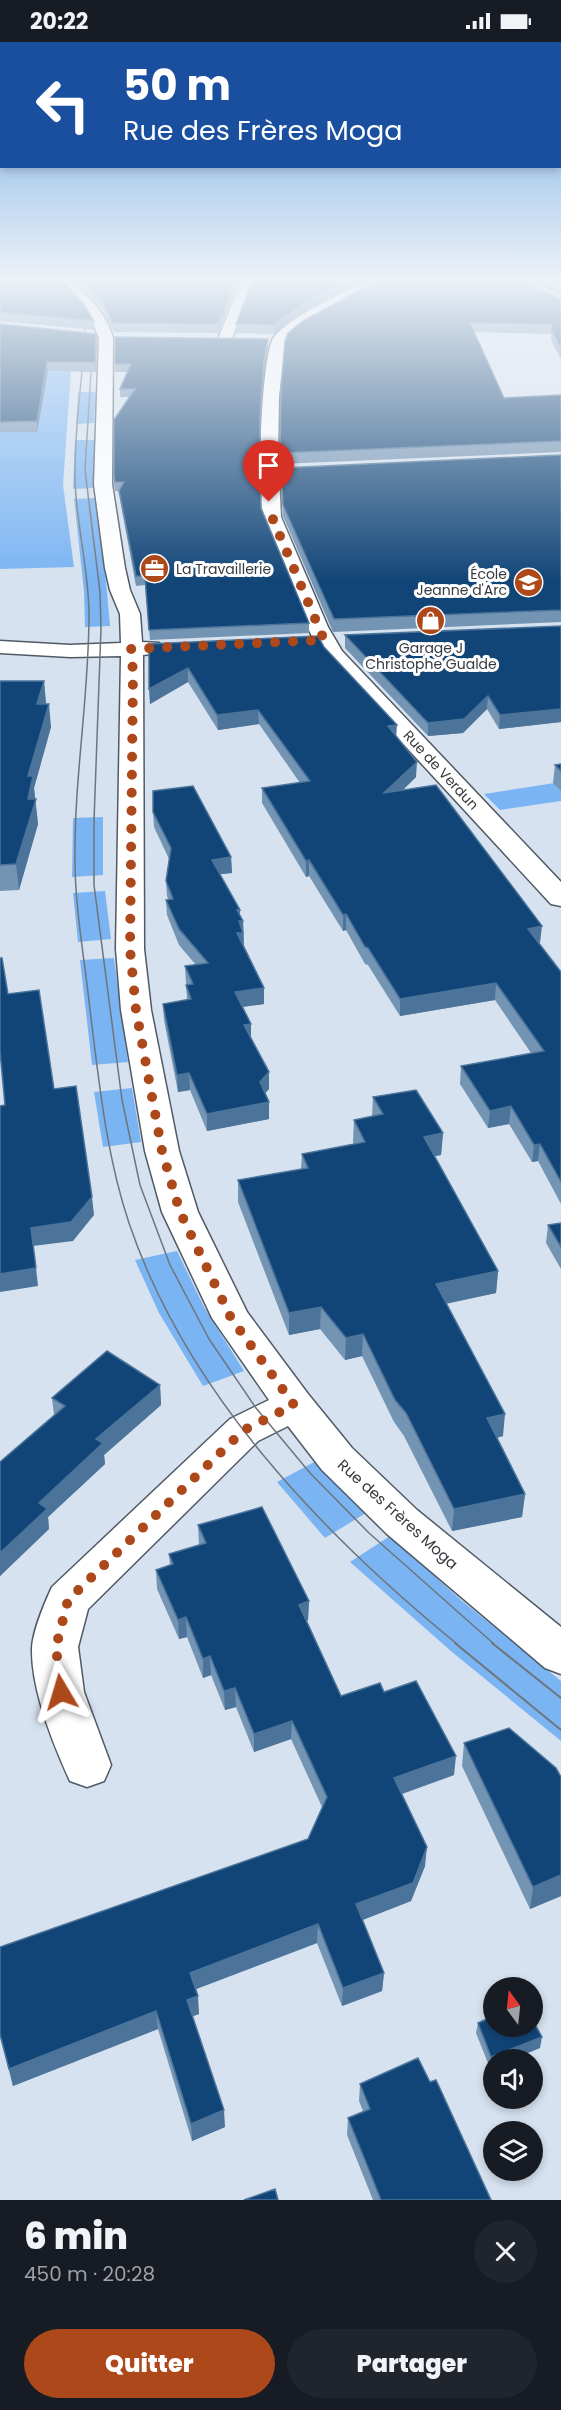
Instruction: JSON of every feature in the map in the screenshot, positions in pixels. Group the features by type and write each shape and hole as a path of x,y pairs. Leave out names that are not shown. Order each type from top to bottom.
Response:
{"street":[{"name":"Rue des Frères Moga","path":"106,380 103,484 120,590 130,614 133,672 130,949 136,1010 162,1151 180,1212 231,1318 294,1405 337,1459 402,1522 561,1654"},
{"name":"Rue de Verdun","path":"274,380 276,472 269,502 272,517 325,640 333,654 561,898"},
{"path":"0,647 70,651 172,647"},
{"path":"87,1765 61,1692 56,1647 68,1600 244,1430 294,1405"}],"shaded area":[{"path":"0,380 70,380 63,485 74,567 0,569"},
{"path":"78,392 96,392 94,423 76,424"},
{"path":"75,440 94,440 94,488 73,489"},
{"path":"95,498 110,626 85,627 84,591 74,499"},
{"path":"561,782 561,801 500,810 484,794"},
{"path":"103,817 103,875 72,877 73,818"},
{"path":"105,891 111,939 78,942 73,893"},
{"path":"114,958 128,1062 92,1065 80,960"},
{"path":"132,1088 141,1142 103,1147 94,1092"},
{"path":"177,1251 204,1307 244,1371 203,1386 159,1313 135,1260"},
{"path":"316,1461 366,1513 325,1538 277,1482"},
{"path":"390,1536 461,1600 561,1681 561,1741 452,1652 350,1562"}],"building":[{"path":"0,380 44,380 37,421 0,422"},
{"path":"124,380 263,380 260,418 261,508 309,623 149,630 145,576 136,576 119,491 124,482 115,482 114,475 114,420 135,389 120,389"},
{"path":"282,380 496,380 504,398 561,395 561,441 280,453"},
{"path":"561,455 561,610 334,619 283,505 281,468"},
{"path":"561,626 561,709 500,715 488,696 464,719 428,723 345,635"},
{"path":"318,636 324,647 397,725 388,726 417,762 384,793 436,785 542,926 528,929 561,972 561,1182 540,1144 534,1145 511,1106 490,1111 461,1066 544,1051 496,983 400,999 346,914 343,915 309,860 306,861 262,788 310,781 258,710 217,715 188,668 149,689 149,644"},
{"path":"0,681 44,681 37,704 49,704 28,776 33,776 28,799 36,799 16,864 0,865"},
{"path":"193,786 231,857 212,860 240,910 237,910 243,921 239,921 243,933 237,933 264,988 235,992 251,1024 244,1025 269,1072 260,1082 269,1102 207,1114 189,1073 177,1075 163,1004 191,999 186,985 193,984 185,966 208,963 179,929 166,900 173,899 166,881 171,848 153,812 153,791"},
{"path":"0,958 2,958 8,994 39,990 54,1089 76,1086 92,1197 71,1222 31,1228 36,1268 0,1274 0,1106 5,1105 0,1051"},
{"path":"416,1090 443,1133 424,1137 498,1271 436,1284 505,1414 487,1418 525,1494 454,1509 406,1413 395,1400 363,1334 346,1338 321,1307 289,1313 238,1180 308,1168 302,1154 365,1142 354,1120 383,1114 373,1097"},
{"path":"561,1223 561,1247 548,1225"},
{"path":"107,1351 160,1385 96,1439 103,1443 39,1503 47,1509 0,1553 0,1462 65,1406 52,1398"},
{"path":"262,1507 309,1601 299,1605 341,1696 380,1683 384,1692 416,1681 456,1756 394,1778 427,1847 413,1883 356,1904 384,1973 343,1988 318,1924 190,1973 198,1996 187,2000 224,2110 191,2124 156,2011 9,2069 0,2034 0,1947 308,1839 327,1797 292,1721 254,1734 235,1688 224,1691 210,1656 203,1659 186,1617 178,1620 156,1570 173,1564 169,1554 206,1543 198,1525"},
{"path":"509,1728 556,1768 561,1777 561,1875 533,1887 464,1743"},
{"path":"483,2021 483,2036 478,2023"},
{"path":"483,2037 542,2037 511,2049 488,2049"},
{"path":"418,2058 430,2082 436,2080 491,2200 381,2200 348,2118 370,2109 360,2084"},
{"path":"275,2189 278,2200 244,2200"}],"tram line":[{"path":"81,380 75,479 89,615 87,676 75,829 75,879 100,1091 114,1171 121,1197 154,1285 185,1344 222,1401 263,1455 308,1507 406,1601 457,1644"},
{"path":"91,380 85,470 100,592 101,628 94,885 122,1100 140,1185 170,1265 209,1339 256,1408 310,1473 369,1533 494,1644"},
{"path":"455,1643 561,1730"},
{"path":"492,1643 561,1698"}],"place":[{"name":"La Travaillerie","path":"155,569"},
{"name":"École Jeanne d'Arc","path":"528,582"},
{"name":"Garage J Christophe Gualde","path":"431,621"}],"route":[{"path":"61,1692 56,1647 68,1600 244,1430 294,1405 231,1318 180,1212 162,1151 136,1010 130,949 133,672 131,649 324,640 272,517 269,502"}]}
